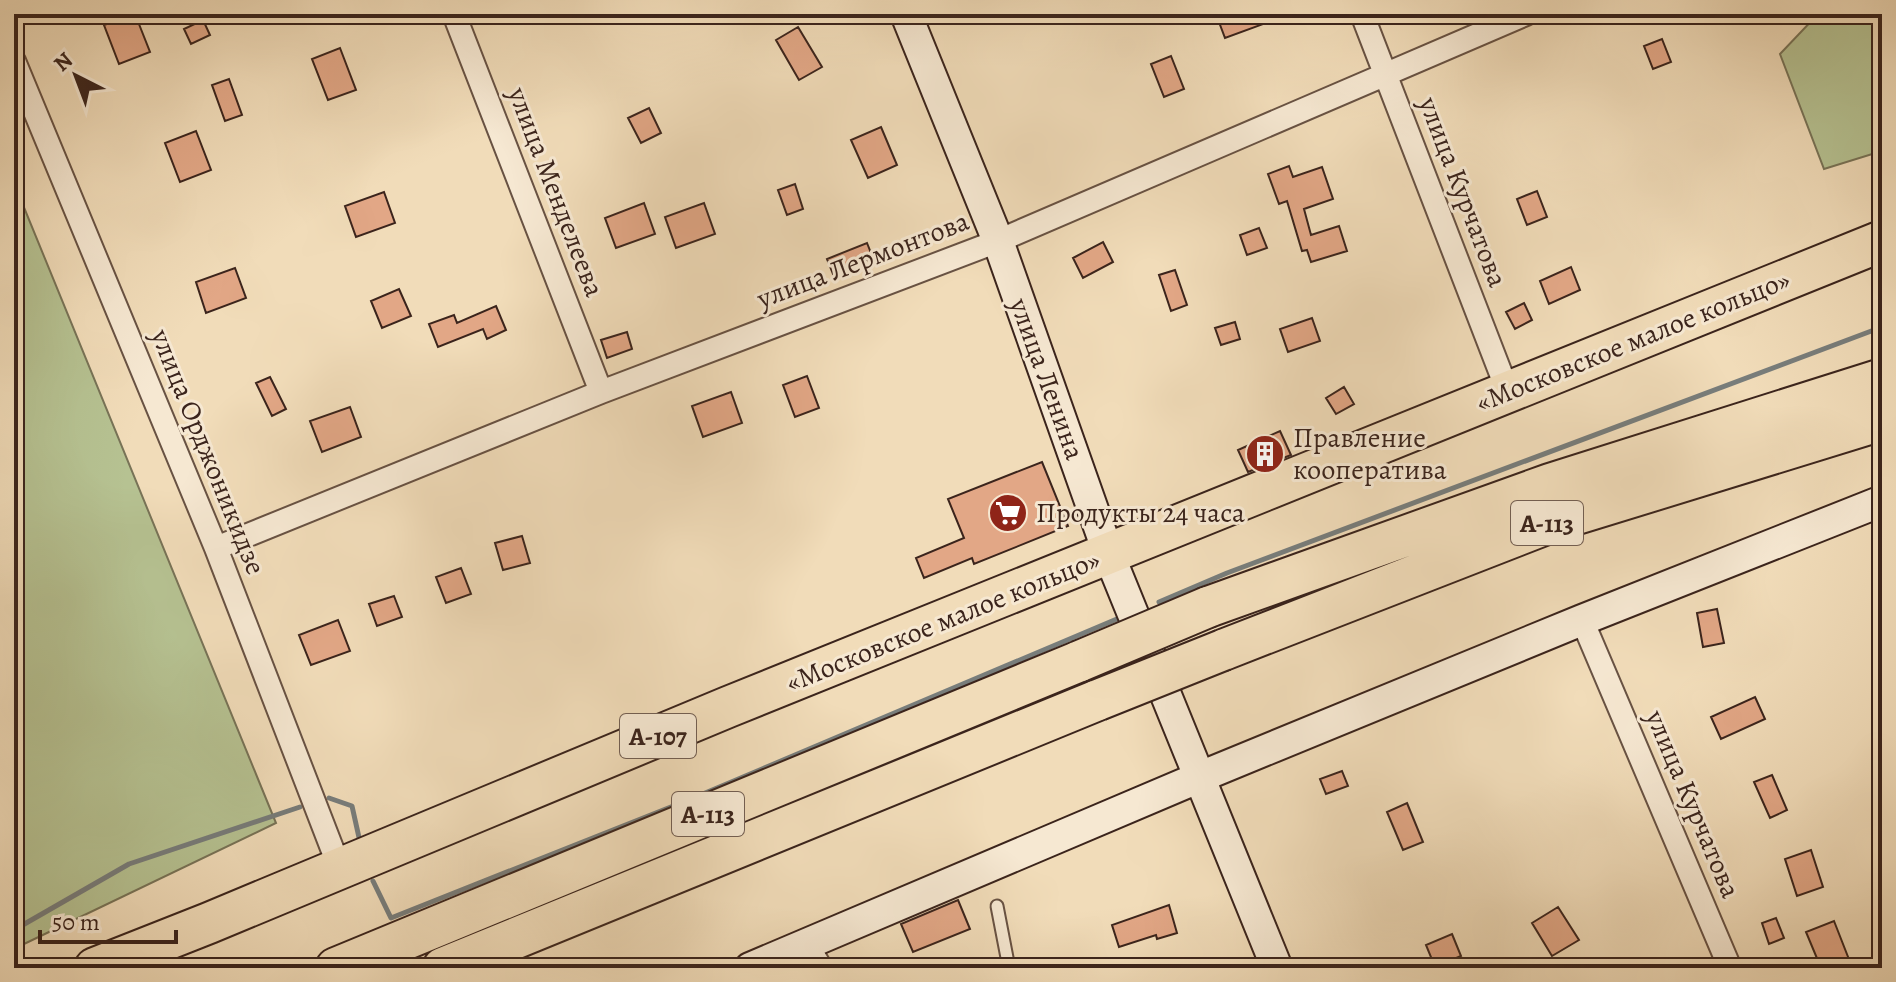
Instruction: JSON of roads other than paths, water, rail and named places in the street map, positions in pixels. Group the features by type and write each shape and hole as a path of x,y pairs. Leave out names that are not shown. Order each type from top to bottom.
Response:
{"highway":[{"name":"«Московское малое кольцо»","path":"95,968 728,707 1882,242"},
{"name":"А-113","path":"336,968 1208,607 1550,484 1872,381"},
{"name":"А-113","path":"443,968 1098,700 1554,521 1881,420"}],"street":[{"name":"улица Менделеева","path":"454,14 601,392"},
{"name":"улица Ленина","path":"906,14 998,241 1109,555 1277,968"},
{"name":"улица Курчатова","path":"1362,14 1508,392"},
{"name":"улица Лермонтова","path":"216,548 601,392 998,241 1526,14"},
{"name":"улица Орджоникидзе","path":"14,61 216,548 340,869"},
{"path":"750,968 814,956 1200,777 1882,501"},
{"name":"улица Курчатова","path":"1582,620 1730,968"}],"lane":[{"path":"997,906 1009,968"}],"waterway":[{"path":"1159,602 1227,573 1882,327"},
{"path":"373,881 391,918 691,799 1124,616"},
{"path":"329,798 352,806 360,842"},
{"path":"14,930 129,864 300,807"}],"place":[{"name":"Правление кооператива","path":"1265,454"},
{"name":"Продукты 24 часа","path":"1008,513"}]}
